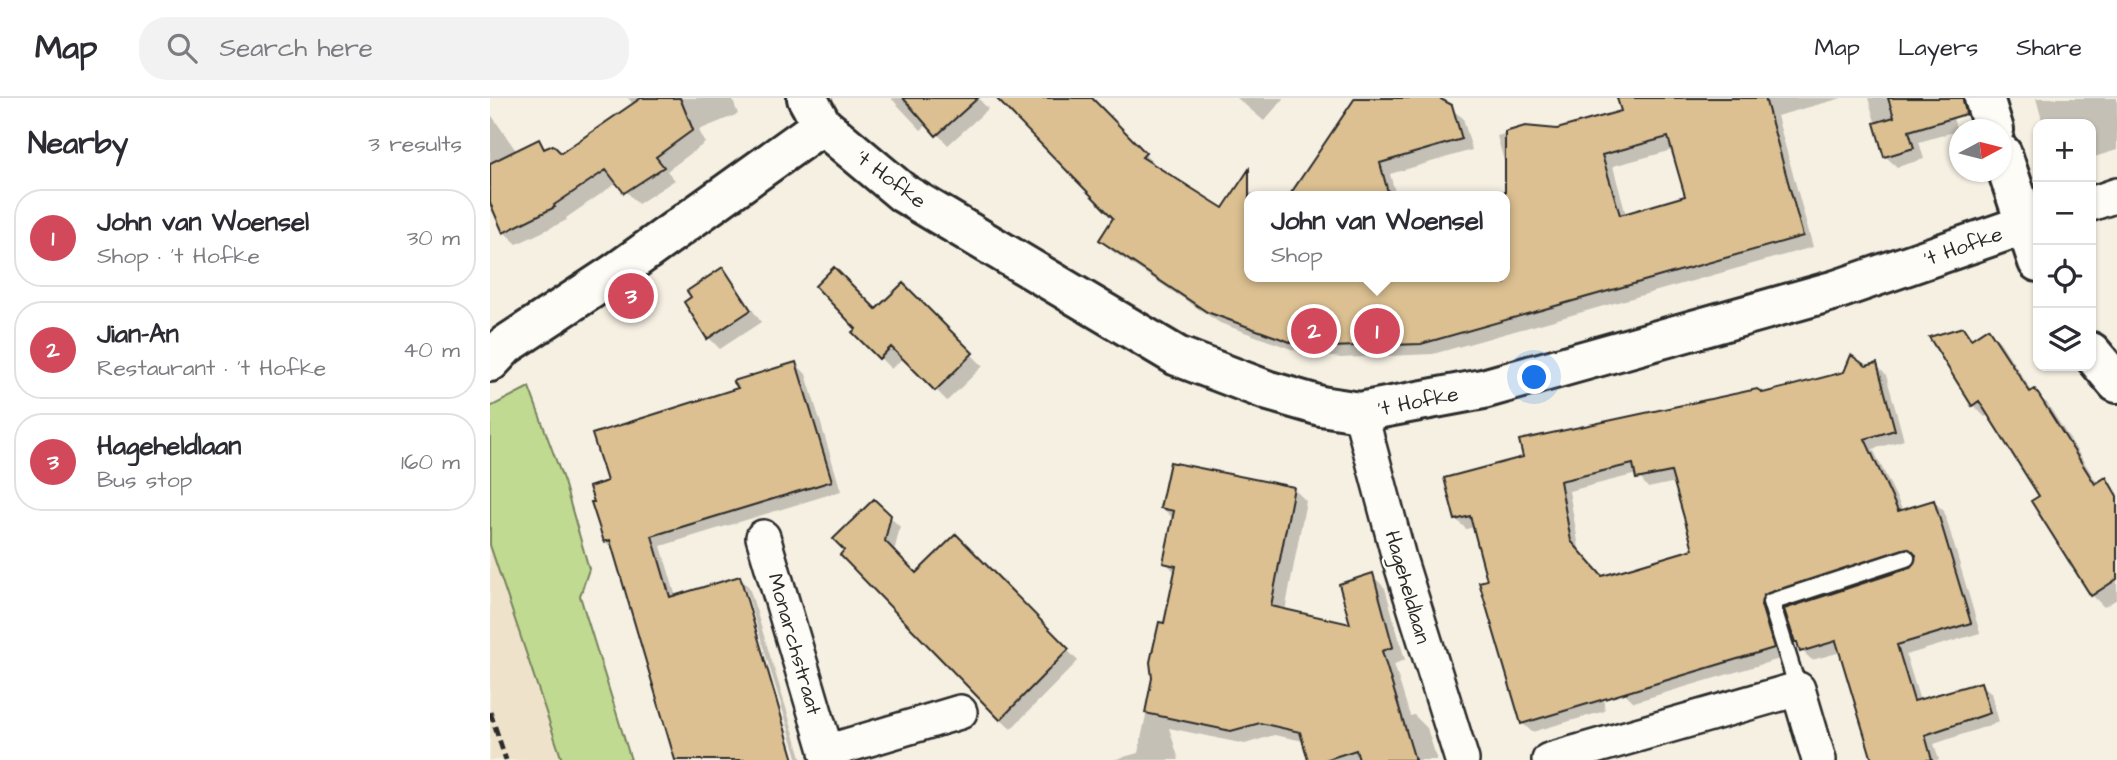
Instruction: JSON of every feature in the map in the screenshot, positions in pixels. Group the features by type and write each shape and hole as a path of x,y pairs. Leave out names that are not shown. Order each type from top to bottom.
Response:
{"street":[{"path":"1984,98 1991,119"},
{"path":"495,352 614,274 814,111"},
{"name":"'t Hofke","path":"814,111 903,192 1177,356 1269,391 1321,406 1360,412 1483,389 1836,290 2031,223 2012,179"},
{"path":"2096,202 2117,195"},
{"path":"2031,223 2035,245"},
{"path":"2096,358 2117,383"},
{"name":"Hageheldlaan","path":"1360,412 1399,558 1462,760"},
{"name":"Monarchstraat","path":"763,537 827,756 960,712"},
{"path":"1549,760 1798,689 1819,760"}],"lane":[{"path":"1798,689 1771,602 1906,558"}],"shaded area":[{"path":"490,545 562,760 490,760"}],"green space":[{"path":"529,387 564,482 589,569 580,596 631,760 562,760 490,545 490,407"}],"building":[{"path":"641,98 680,98 693,130 656,157 664,167 624,193 606,170 554,205 555,207 503,233 490,203 490,163 539,139 544,149 553,145 561,153"},
{"path":"903,98 978,98 936,136"},
{"path":"996,98 1092,98 1146,153 1142,157 1223,208 1249,169 1249,191 1244,191 1244,282 1510,282 1510,191 1505,191 1505,132 1525,126 1557,129 1621,111 1617,98 1765,98 1803,236 1421,344 1329,347 1293,343 1207,312 1099,240 1113,218","holes":["1668,137 1685,196 1620,215 1602,155"]},
{"path":"1355,98 1439,98 1452,105 1462,139 1380,163 1388,191 1292,191"},
{"path":"1888,98 1963,98 1966,114 1909,131 1914,148 1884,157 1874,123 1894,117"},
{"path":"723,267 751,310 707,339 684,302 691,297 687,291"},
{"path":"834,267 876,309 903,283 973,353 935,391 891,347 879,359 852,332 856,329 815,286"},
{"path":"1963,327 1971,339 1988,328 2030,392 2035,389 2095,484 2106,477 2117,496 2117,579 2091,596 2031,501 2039,496 1979,401 1972,406 1929,337"},
{"path":"1851,355 1866,366 1877,363 1895,430 1865,439 1898,511 1934,500 1971,623 1897,645 1914,701 1981,682 1990,713 1925,735 1932,760 1872,760 1836,641 1800,652 1784,609 1910,568 1916,555 1907,548 1764,595 1761,605 1774,648 1521,724 1479,582 1487,580 1470,516 1455,520 1444,478 1523,457 1519,440 1757,389 1763,393 1844,372","holes":["1633,464 1636,479 1671,472 1693,549 1602,576 1571,541 1560,481"]},
{"path":"796,362 832,481 652,536 670,597 740,576 794,760 675,760 610,540 604,542 591,502 594,502 589,487 607,481 592,434 738,388 733,381"},
{"path":"1170,462 1294,487 1271,606 1350,624 1339,584 1373,573 1393,647 1382,651 1415,760 1359,760 1356,750 1325,760 1308,760 1300,732 1260,723 1231,731 1145,713 1152,678 1150,662 1159,622 1164,623 1176,566 1163,563 1174,511 1160,508"},
{"path":"874,499 891,515 885,541 916,573 956,534 1069,649 1000,720 840,555 844,550 833,539"}],"railway":[{"path":"490,712 506,760"}],"place":[{"name":"Hageheldlaan","path":"631,296"},
{"name":"Jian-An","path":"1314,331"},
{"name":"John van Woensel","path":"1377,331"}]}
